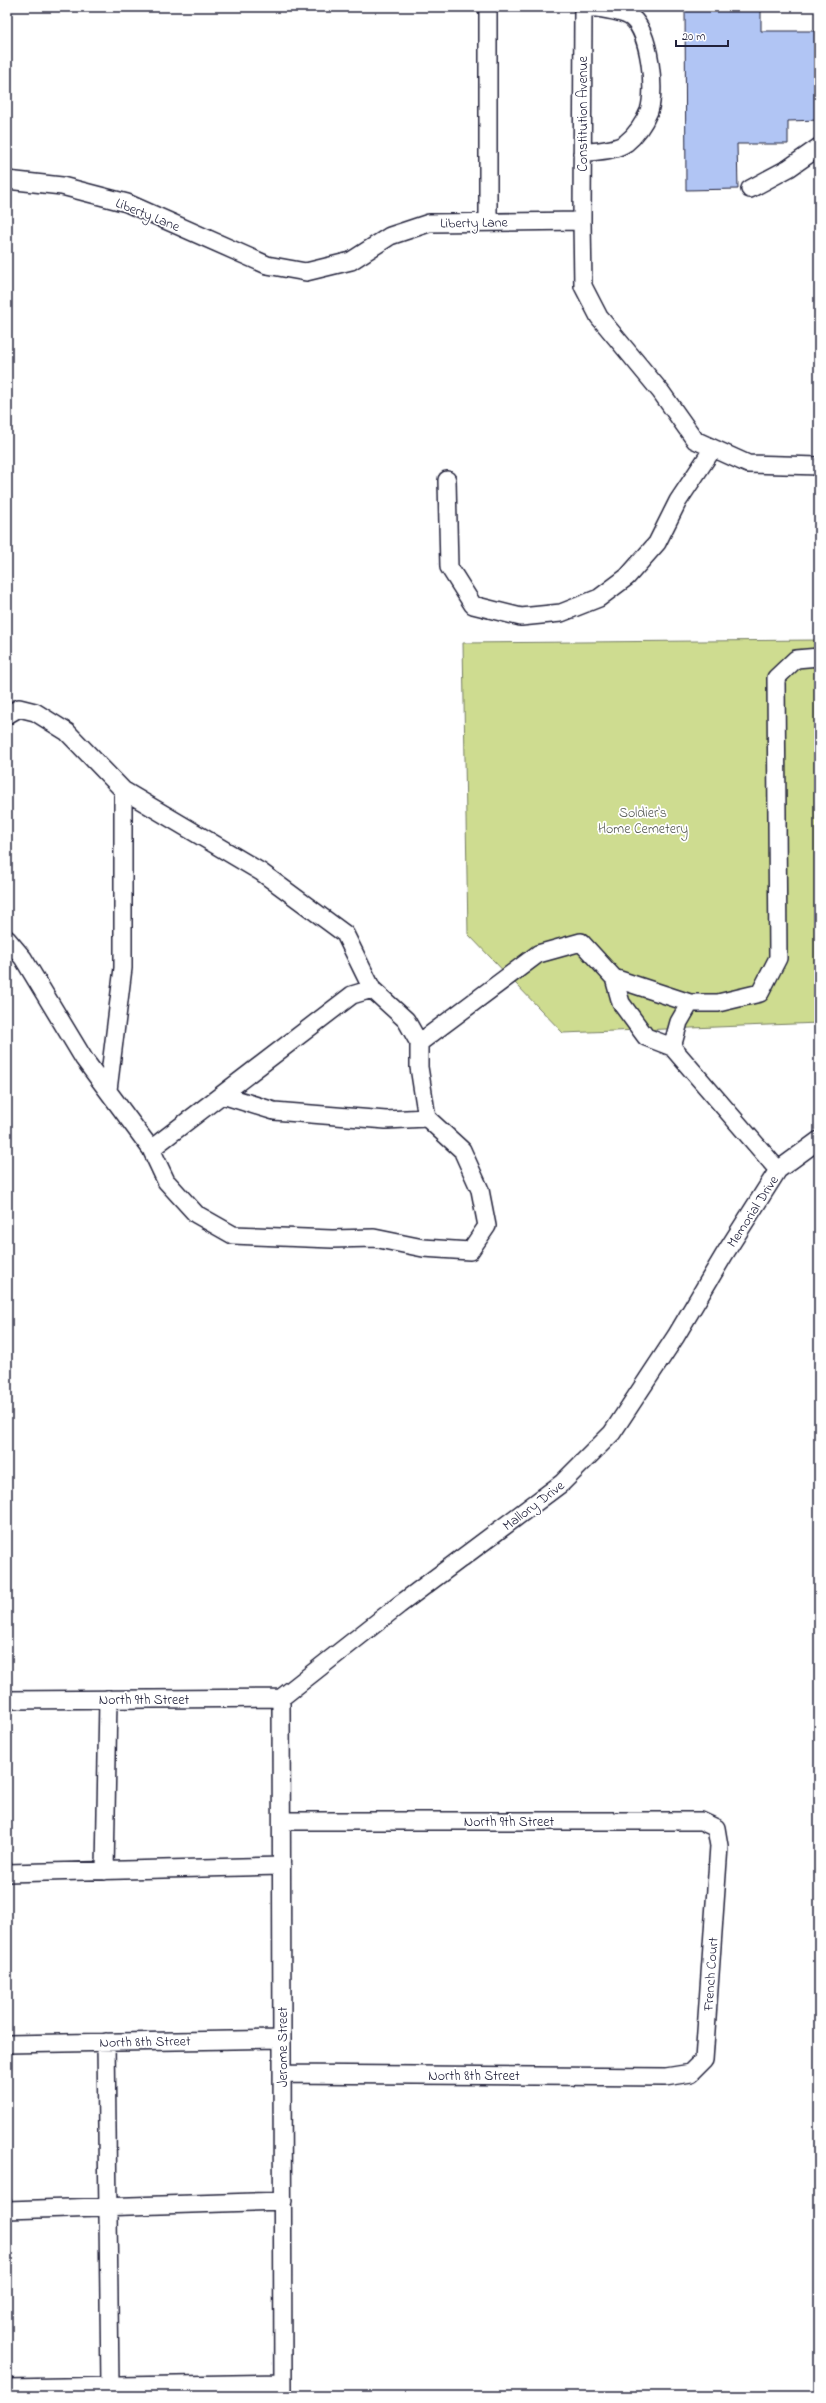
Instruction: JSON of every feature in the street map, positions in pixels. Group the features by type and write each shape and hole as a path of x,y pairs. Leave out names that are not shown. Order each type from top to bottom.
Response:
{"street":[{"path":"488,7 488,222"},
{"name":"Constitution Avenue","path":"582,221 583,7"},
{"path":"582,153 608,150 625,144 639,130 649,109 651,80 650,55 642,28 631,17 588,7"},
{"path":"750,189 789,168 819,147"},
{"name":"Liberty Lane","path":"7,180 62,186 126,203 267,265 306,272 351,261 390,236 429,223 582,221"},
{"path":"582,221 583,286 599,317 661,392 695,440 712,450 748,464 819,466"},
{"path":"446,480 449,566 473,604 520,617 561,613 599,598 627,578 657,543 678,501 712,450"},
{"path":"614,978 690,1003 718,1003 760,993 778,958 776,678 796,659 819,657"},
{"path":"7,715 19,708 30,711 67,732 123,790 261,872 345,934 372,988 406,1020 419,1043 419,1067 428,1118 462,1150 480,1190 487,1226 470,1251 423,1248 374,1238 332,1239 232,1235 196,1214 166,1181 151,1149 84,1059 23,958 7,940"},
{"path":"108,1090 123,968 123,790"},
{"path":"419,1043 538,954 581,942 614,978 621,1003 646,1037 672,1047 778,1170"},
{"path":"151,1149 352,995 372,988"},
{"path":"672,1047 679,1022 690,1003"},
{"path":"222,1094 274,1111 386,1120 428,1118"},
{"name":"Memorial Drive","path":"724,1255 778,1170 819,1140"},
{"name":"Mallory Drive","path":"281,1698 399,1605 562,1483 612,1433 676,1336 724,1255"},
{"name":"North 9th Street","path":"7,1700 281,1698"},
{"name":"Jerome Street","path":"281,1698 283,2390"},
{"path":"105,1871 108,1699"},
{"name":"North 9th Street","path":"282,1821 701,1821 716,1828 719,1846"},
{"name":"French Court","path":"666,2077 691,2073 704,2060 719,1846"},
{"path":"7,1873 282,1866"},
{"name":"North 8th Street","path":"7,2044 282,2039"},
{"path":"106,2042 110,2386"},
{"name":"North 8th Street","path":"282,2074 666,2077"},
{"path":"7,2210 283,2201"},
{"path":"7,2388 110,2386 283,2390"}],"green space":[{"name":"Soldier's Home Cemetery","path":"819,640 819,1023 563,1033 468,934 463,643"}],"building":[{"path":"685,7 761,7 761,31 819,31 819,120 788,121 788,144 737,144 738,189 686,190"}]}
